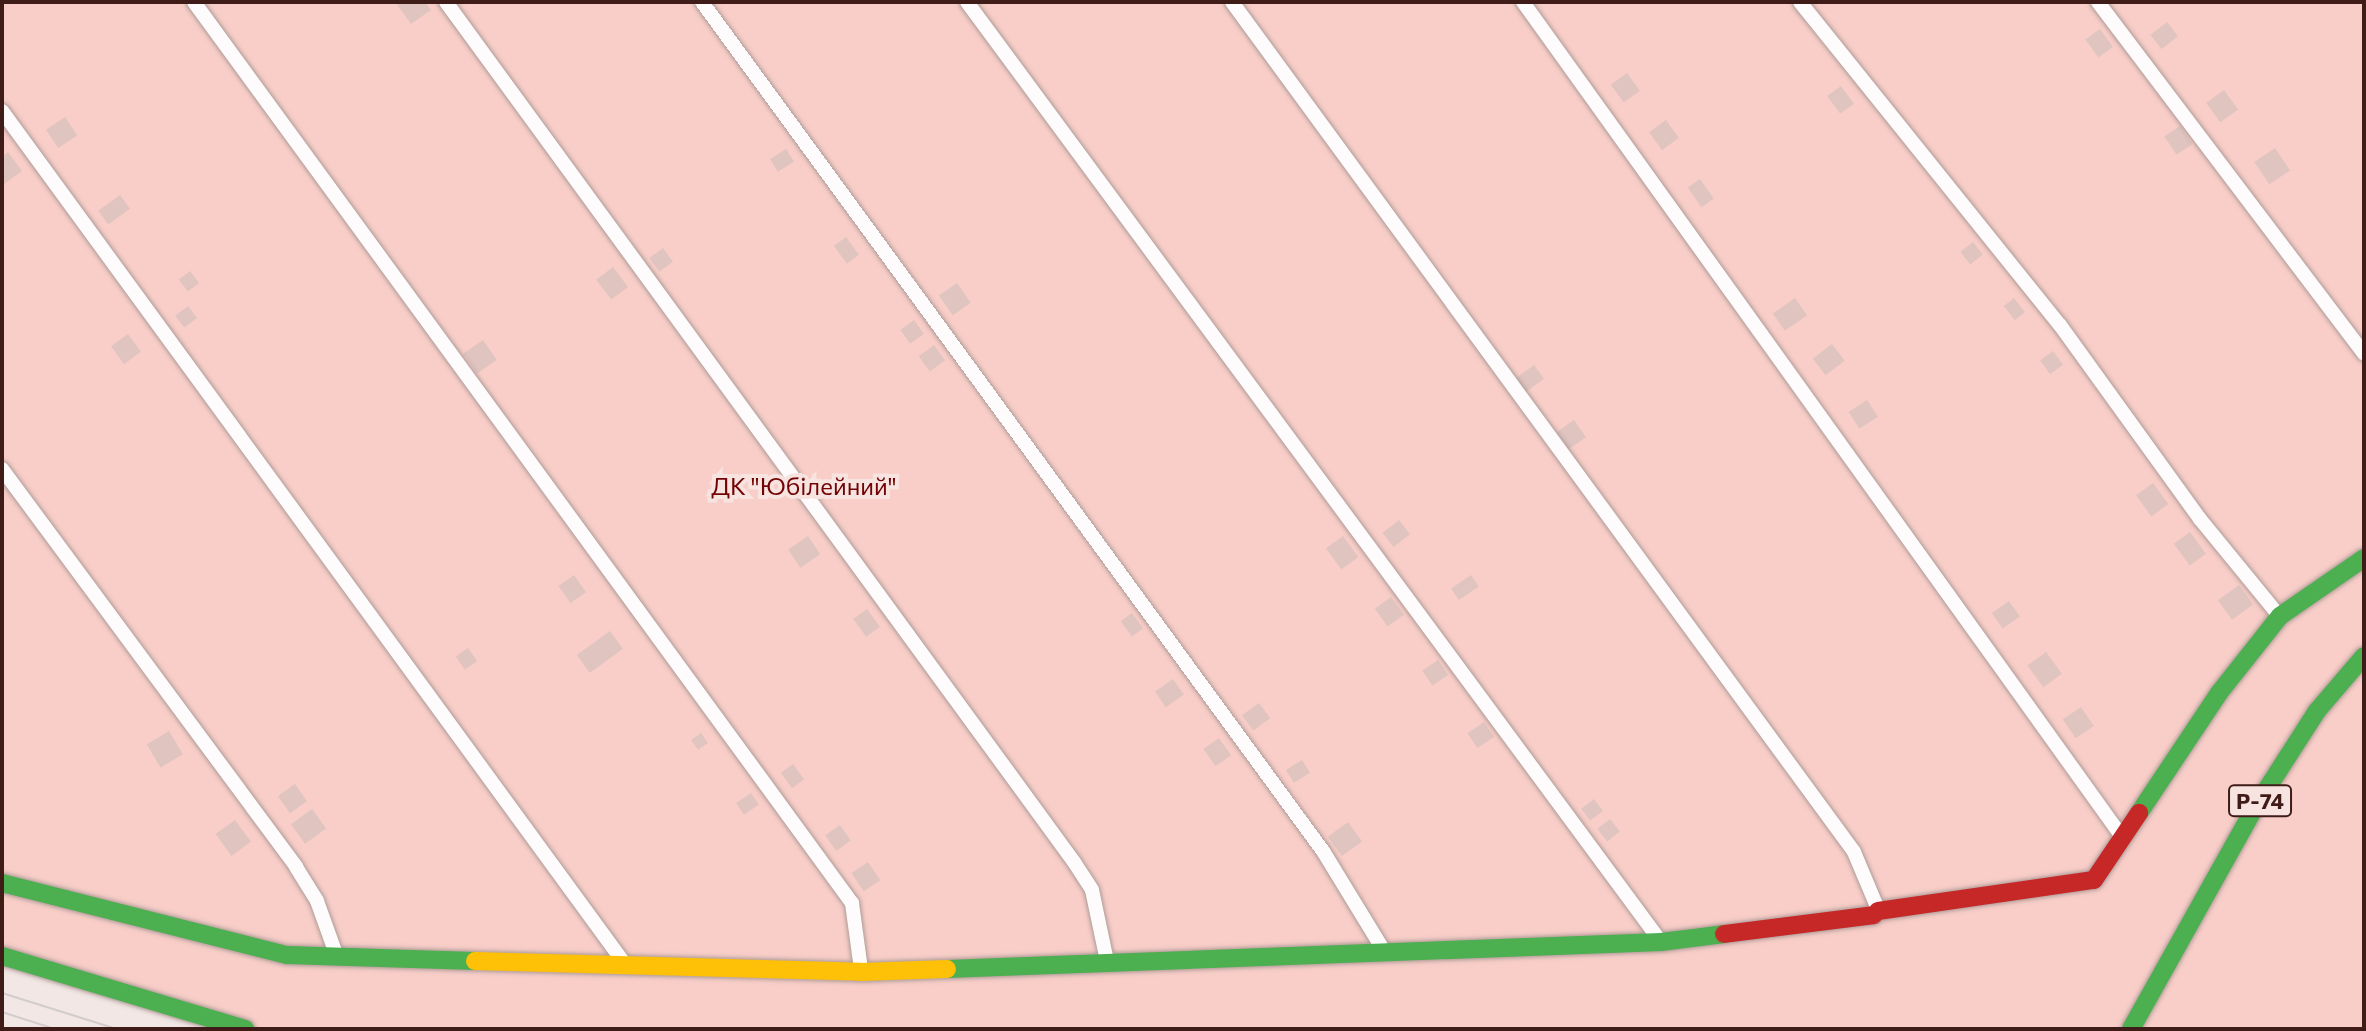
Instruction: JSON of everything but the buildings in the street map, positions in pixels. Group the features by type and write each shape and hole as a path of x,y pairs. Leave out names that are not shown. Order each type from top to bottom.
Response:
{"street":[{"path":"2,883 287,955 861,972 1661,942 1876,913 2094,880 2219,693 2280,616 2364,558"},
{"name":"Р-74","path":"2131,1029 2254,809 2317,711 2364,656"},
{"path":"2,956 245,1029"}],"lane":[{"path":"194,2 852,903 861,972"},
{"path":"446,2 1074,862 1092,890 1107,961"},
{"path":"702,2 1323,851 1384,951"},
{"path":"967,2 1661,942"},
{"path":"1232,2 1854,852 1876,913"},
{"path":"1523,2 2122,836"},
{"path":"1800,2 2060,325 2200,519 2280,616"},
{"path":"2098,2 2364,354"},
{"path":"2,111 625,965"},
{"path":"2,469 296,867 317,901 337,958"}],"green space":[{"name":"ДК \"Юбілейний\"","path":"2,2 2364,2 2364,1029 245,1029 2,956"}],"tram line":[{"path":"2,993 117,1029"},
{"path":"2,1012 55,1029"}],"traffic: fast":[{"path":"2139,813 2219,693 2280,616 2364,558"},
{"path":"2131,1029 2254,809 2317,711 2364,656"},
{"path":"2,883 287,955 475,961"},
{"path":"947,969 1661,942 1724,934"},
{"path":"2,956 245,1029"}],"traffic: slow":[{"path":"475,961 861,972 947,969"}],"traffic: jam":[{"path":"1878,911 2094,880 2139,813"},
{"path":"1724,934 1874,915"}]}
